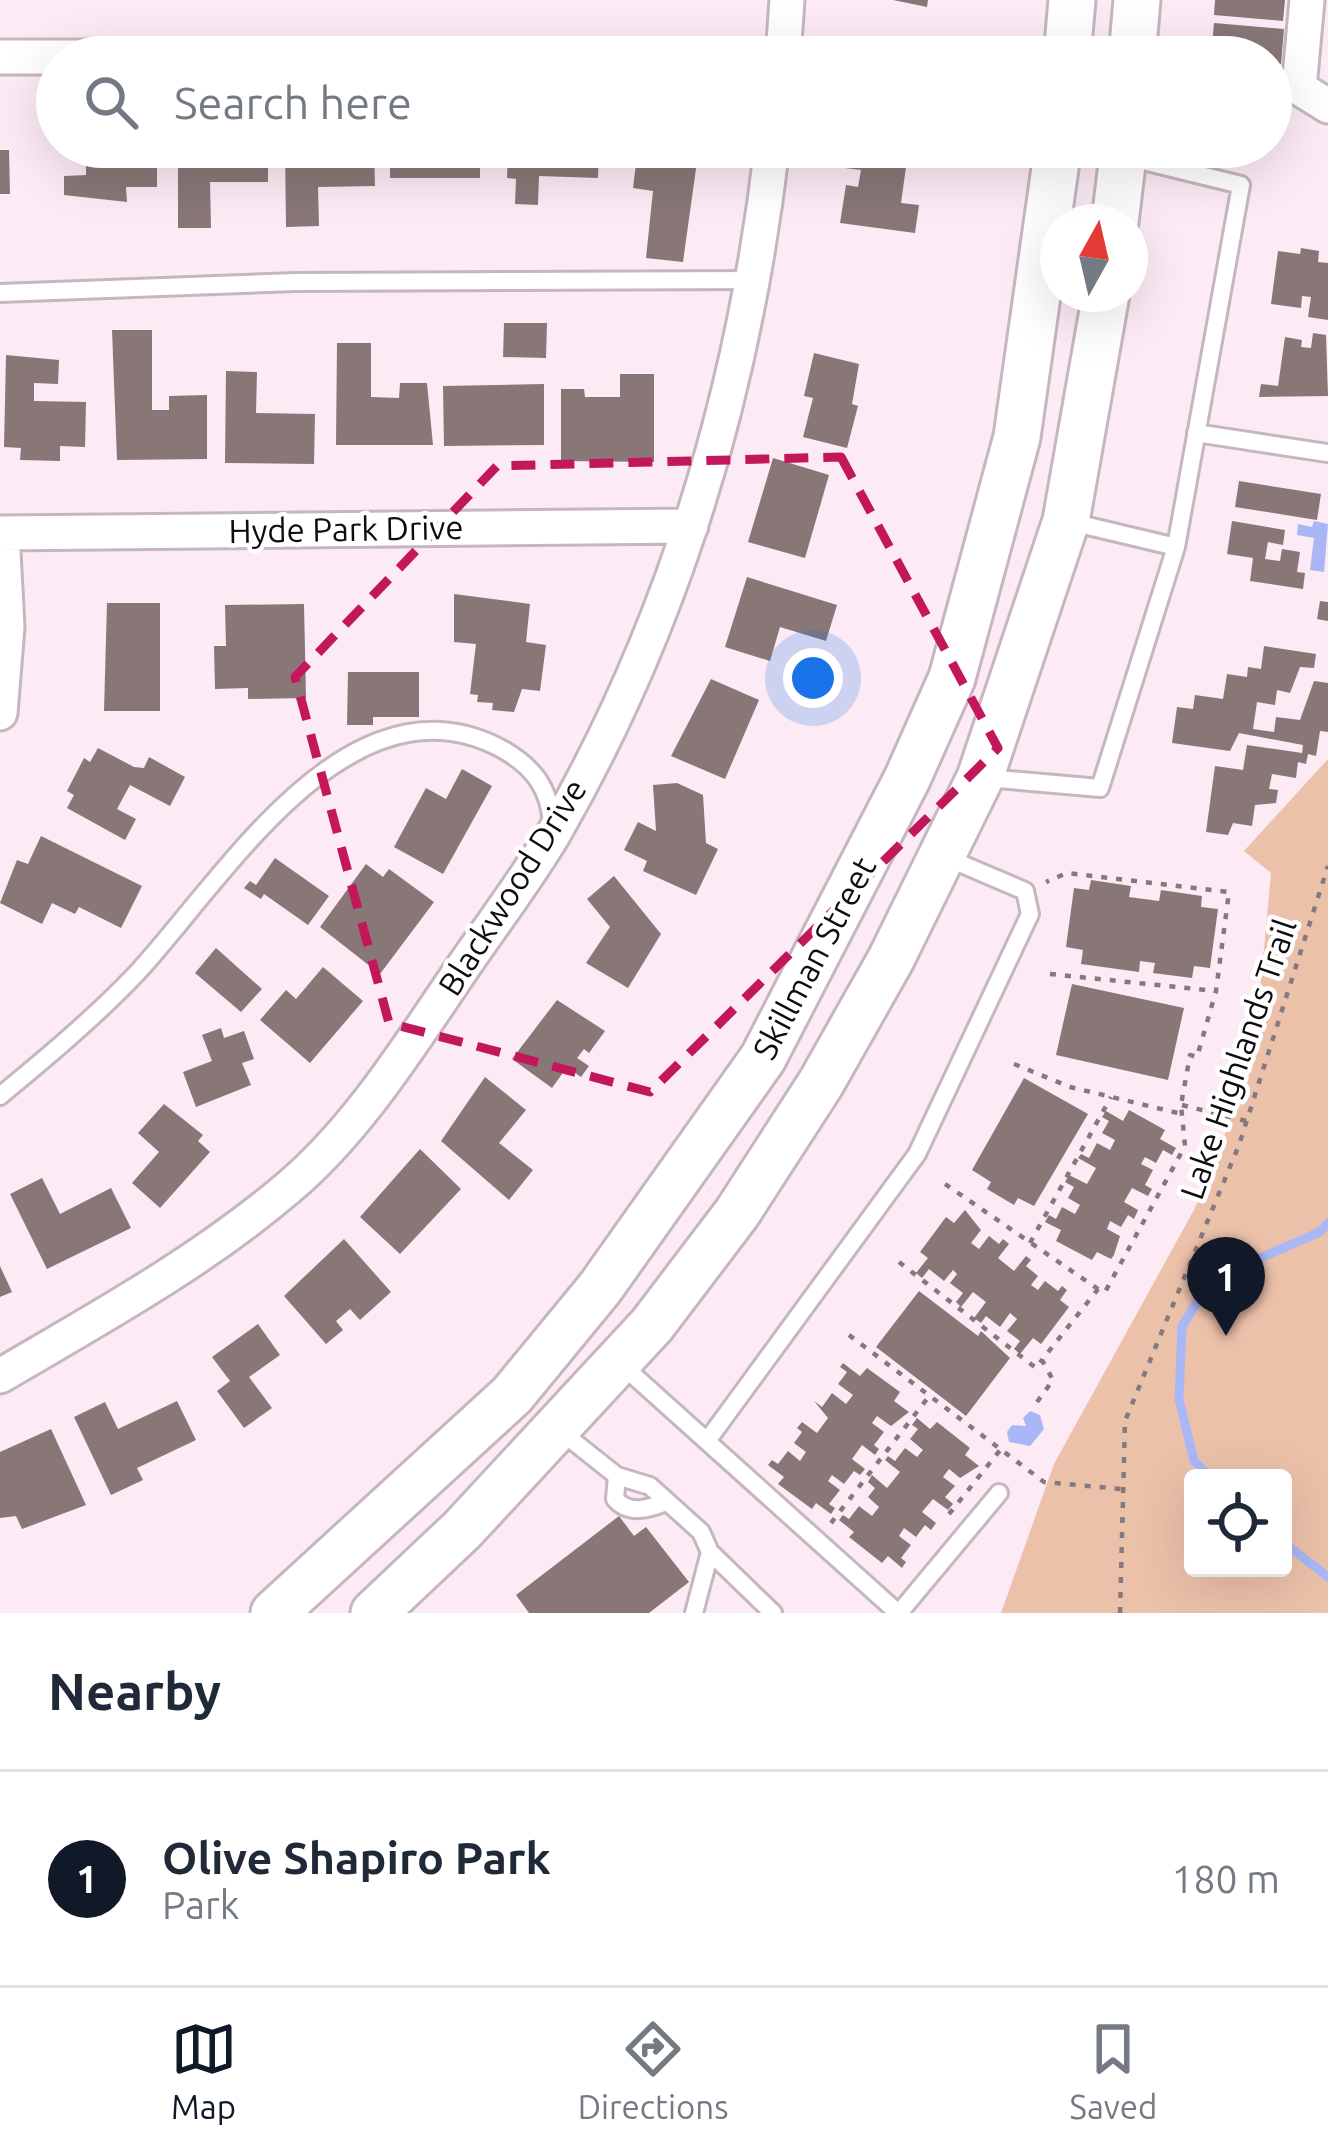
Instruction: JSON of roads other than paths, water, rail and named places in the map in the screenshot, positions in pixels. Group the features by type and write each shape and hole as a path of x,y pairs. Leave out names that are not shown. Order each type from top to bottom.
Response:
{"main road":[{"path":"1069,36 1072,0"},
{"path":"1134,36 1138,0"},
{"name":"Skillman Street","path":"274,1613 512,1395 600,1288 763,1058 884,825 952,678 1017,437 1055,168"},
{"path":"1117,204 1121,168"},
{"name":"Skillman Street","path":"374,1613 462,1530 553,1425 652,1325 737,1213 821,1083 891,959 980,778 1066,521 1103,312"},
{"path":"884,825 940,855"},
{"path":"512,1395 553,1425"}],"street":[{"path":"784,36 787,0"},
{"path":"1307,0 1299,88 1328,106"},
{"path":"0,57 36,57"},
{"name":"Blackwood Drive","path":"0,1376 223,1240 292,1185 410,1046 553,834 658,623 692,526 732,395 757,280 770,168"},
{"name":"Hyde Park Drive","path":"1,533 692,526"},
{"path":"0,712 7,627 1,533"}],"lane":[{"path":"980,778 1100,788 1176,548 1241,185 1180,168"},
{"path":"0,293 296,282 757,280"},
{"path":"1196,433 1327,452"},
{"path":"1066,521 1176,548"},
{"path":"0,1096 133,977 294,792 347,752 447,731 488,742 522,760 551,795 553,834"},
{"path":"707,1441 917,1154 1030,914 1024,891 940,855"},
{"path":"617,1360 898,1613 999,1493"},
{"path":"553,1425 617,1477 650,1486 701,1532 710,1552 773,1613"},
{"path":"617,1477 615,1499 622,1506 649,1509 666,1502"},
{"path":"694,1613 710,1552"}],"water":[{"path":"1314,521 1328,524 1324,572 1310,570 1314,538 1297,535 1298,524 1312,527"},
{"path":"1030,1411 1040,1415 1044,1429 1030,1446 1009,1442 1007,1432 1012,1425 1026,1426 1023,1418"}],"waterway":[{"path":"1202,1469 1194,1461 1179,1399 1182,1326 1202,1294 1258,1259 1320,1232 1328,1223"},
{"path":"1292,1549 1328,1577"}],"place":[{"name":"Olive Shapiro Park","path":"1226,1336"}]}
